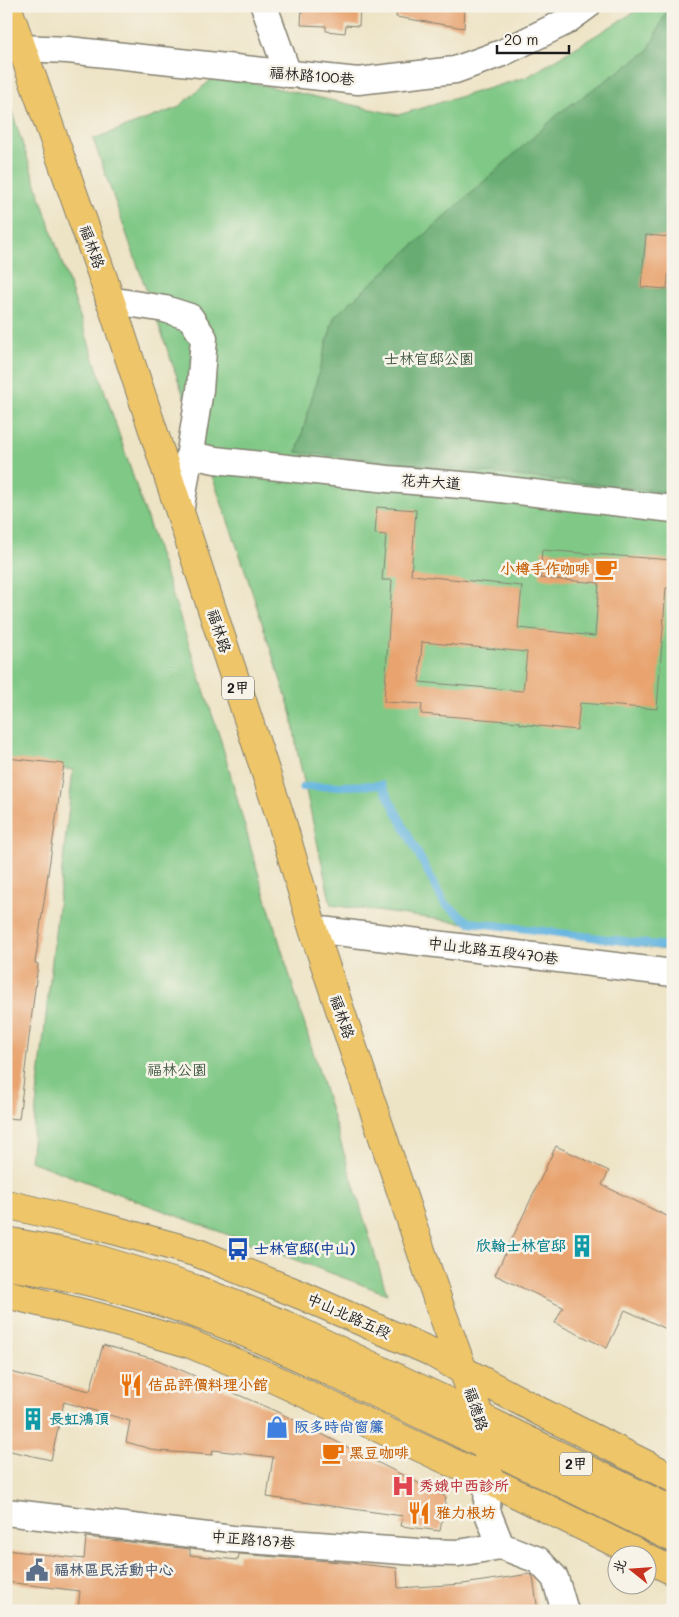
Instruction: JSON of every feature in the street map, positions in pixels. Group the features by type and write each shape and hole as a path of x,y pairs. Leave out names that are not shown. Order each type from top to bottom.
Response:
{"main road":[{"name":"福林路","path":"7,6 99,266 281,819 312,929 439,1304 464,1371"},
{"name":"中山北路五段","path":"6,1204 95,1225 198,1253 301,1294 429,1351 541,1412 673,1478"},
{"path":"6,1241 94,1258 195,1289 283,1324 480,1417"},
{"path":"6,1266 108,1287 200,1315 283,1350 463,1434 488,1448"},
{"path":"6,1294 95,1316 188,1344 272,1378 618,1544"},
{"name":"福德路","path":"464,1371 480,1417 488,1448 488,1481"},
{"name":"2甲","path":"480,1417 673,1511"},
{"name":"2甲","path":"488,1448 673,1538"},
{"path":"656,1563 673,1571"}],"street":[{"path":"264,6 288,74"},
{"name":"福林路100巷","path":"21,48 68,50 358,81 455,70 502,53 565,22 588,6"},
{"path":"109,300 165,309 190,317 204,338 200,390 180,513"},
{"name":"花卉大道","path":"190,455 215,460 388,479 466,485 673,509"},
{"name":"中山北路五段470巷","path":"312,929 673,973"},
{"path":"488,1481 487,1511 501,1546 538,1560 555,1578 563,1603"},
{"name":"中正路187巷","path":"6,1512 233,1539 418,1552 458,1553 501,1546"}],"green space":[{"name":"士林官邸公園","path":"639,6 673,6 673,951 331,905 297,750 292,715 241,558 93,139 177,108 217,75 398,115 527,77 636,11"},
{"path":"669,6 673,6 673,493 297,452 334,317 562,111 648,51"},
{"name":"福林公園","path":"6,94 221,741 254,859 387,1294 30,1161 73,770 6,760"}],"building":[{"path":"302,6 360,6 359,26 346,25 345,33 326,31 326,26 301,25"},
{"path":"397,6 465,6 464,28 396,17"},
{"path":"646,235 672,237 667,289 641,287"},
{"path":"377,507 416,510 411,575 522,586 518,628 595,636 599,583 540,578 542,550 672,560 670,588 666,588 657,709 580,703 577,730 520,724 520,722 421,714 422,704 384,702 392,580 382,580 386,535 375,534","holes":["422,642 527,652 523,691 419,682"]},
{"path":"6,758 64,764 35,963 38,964 19,1119 6,1118"},
{"name":"欣翰士林官邸","path":"556,1146 609,1171 602,1185 673,1219 673,1332 625,1310 607,1348 555,1323 563,1307 495,1275"},
{"path":"103,1345 158,1360 280,1413 446,1497 440,1531 401,1526 403,1516 267,1497 273,1457 213,1450 212,1455 158,1451 126,1442 130,1421 64,1402 51,1460 6,1450 6,1371 90,1391"},
{"path":"86,1537 190,1549 190,1555 238,1560 239,1554 397,1568 398,1588 463,1584 530,1574 533,1577 538,1611 78,1611 80,1591 6,1582 6,1550 84,1559"}],"waterway":[{"path":"303,787 382,785 444,903 469,922 673,947"}],"place":[{"name":"小樽手作咖啡","path":"606,569"},
{"name":"欣翰士林官邸","path":"582,1246"},
{"name":"士林官邸(中山)","path":"238,1249"},
{"name":"佶品評價料理小館","path":"131,1385"},
{"name":"長虹鴻頂","path":"33,1419"},
{"name":"阪多時尚窗簾","path":"277,1427"},
{"name":"黑豆咖啡","path":"333,1453"},
{"name":"秀娥中西診所","path":"403,1486"},
{"name":"雅力根坊","path":"419,1513"},
{"name":"福林區民活動中心","path":"37,1570"}]}
